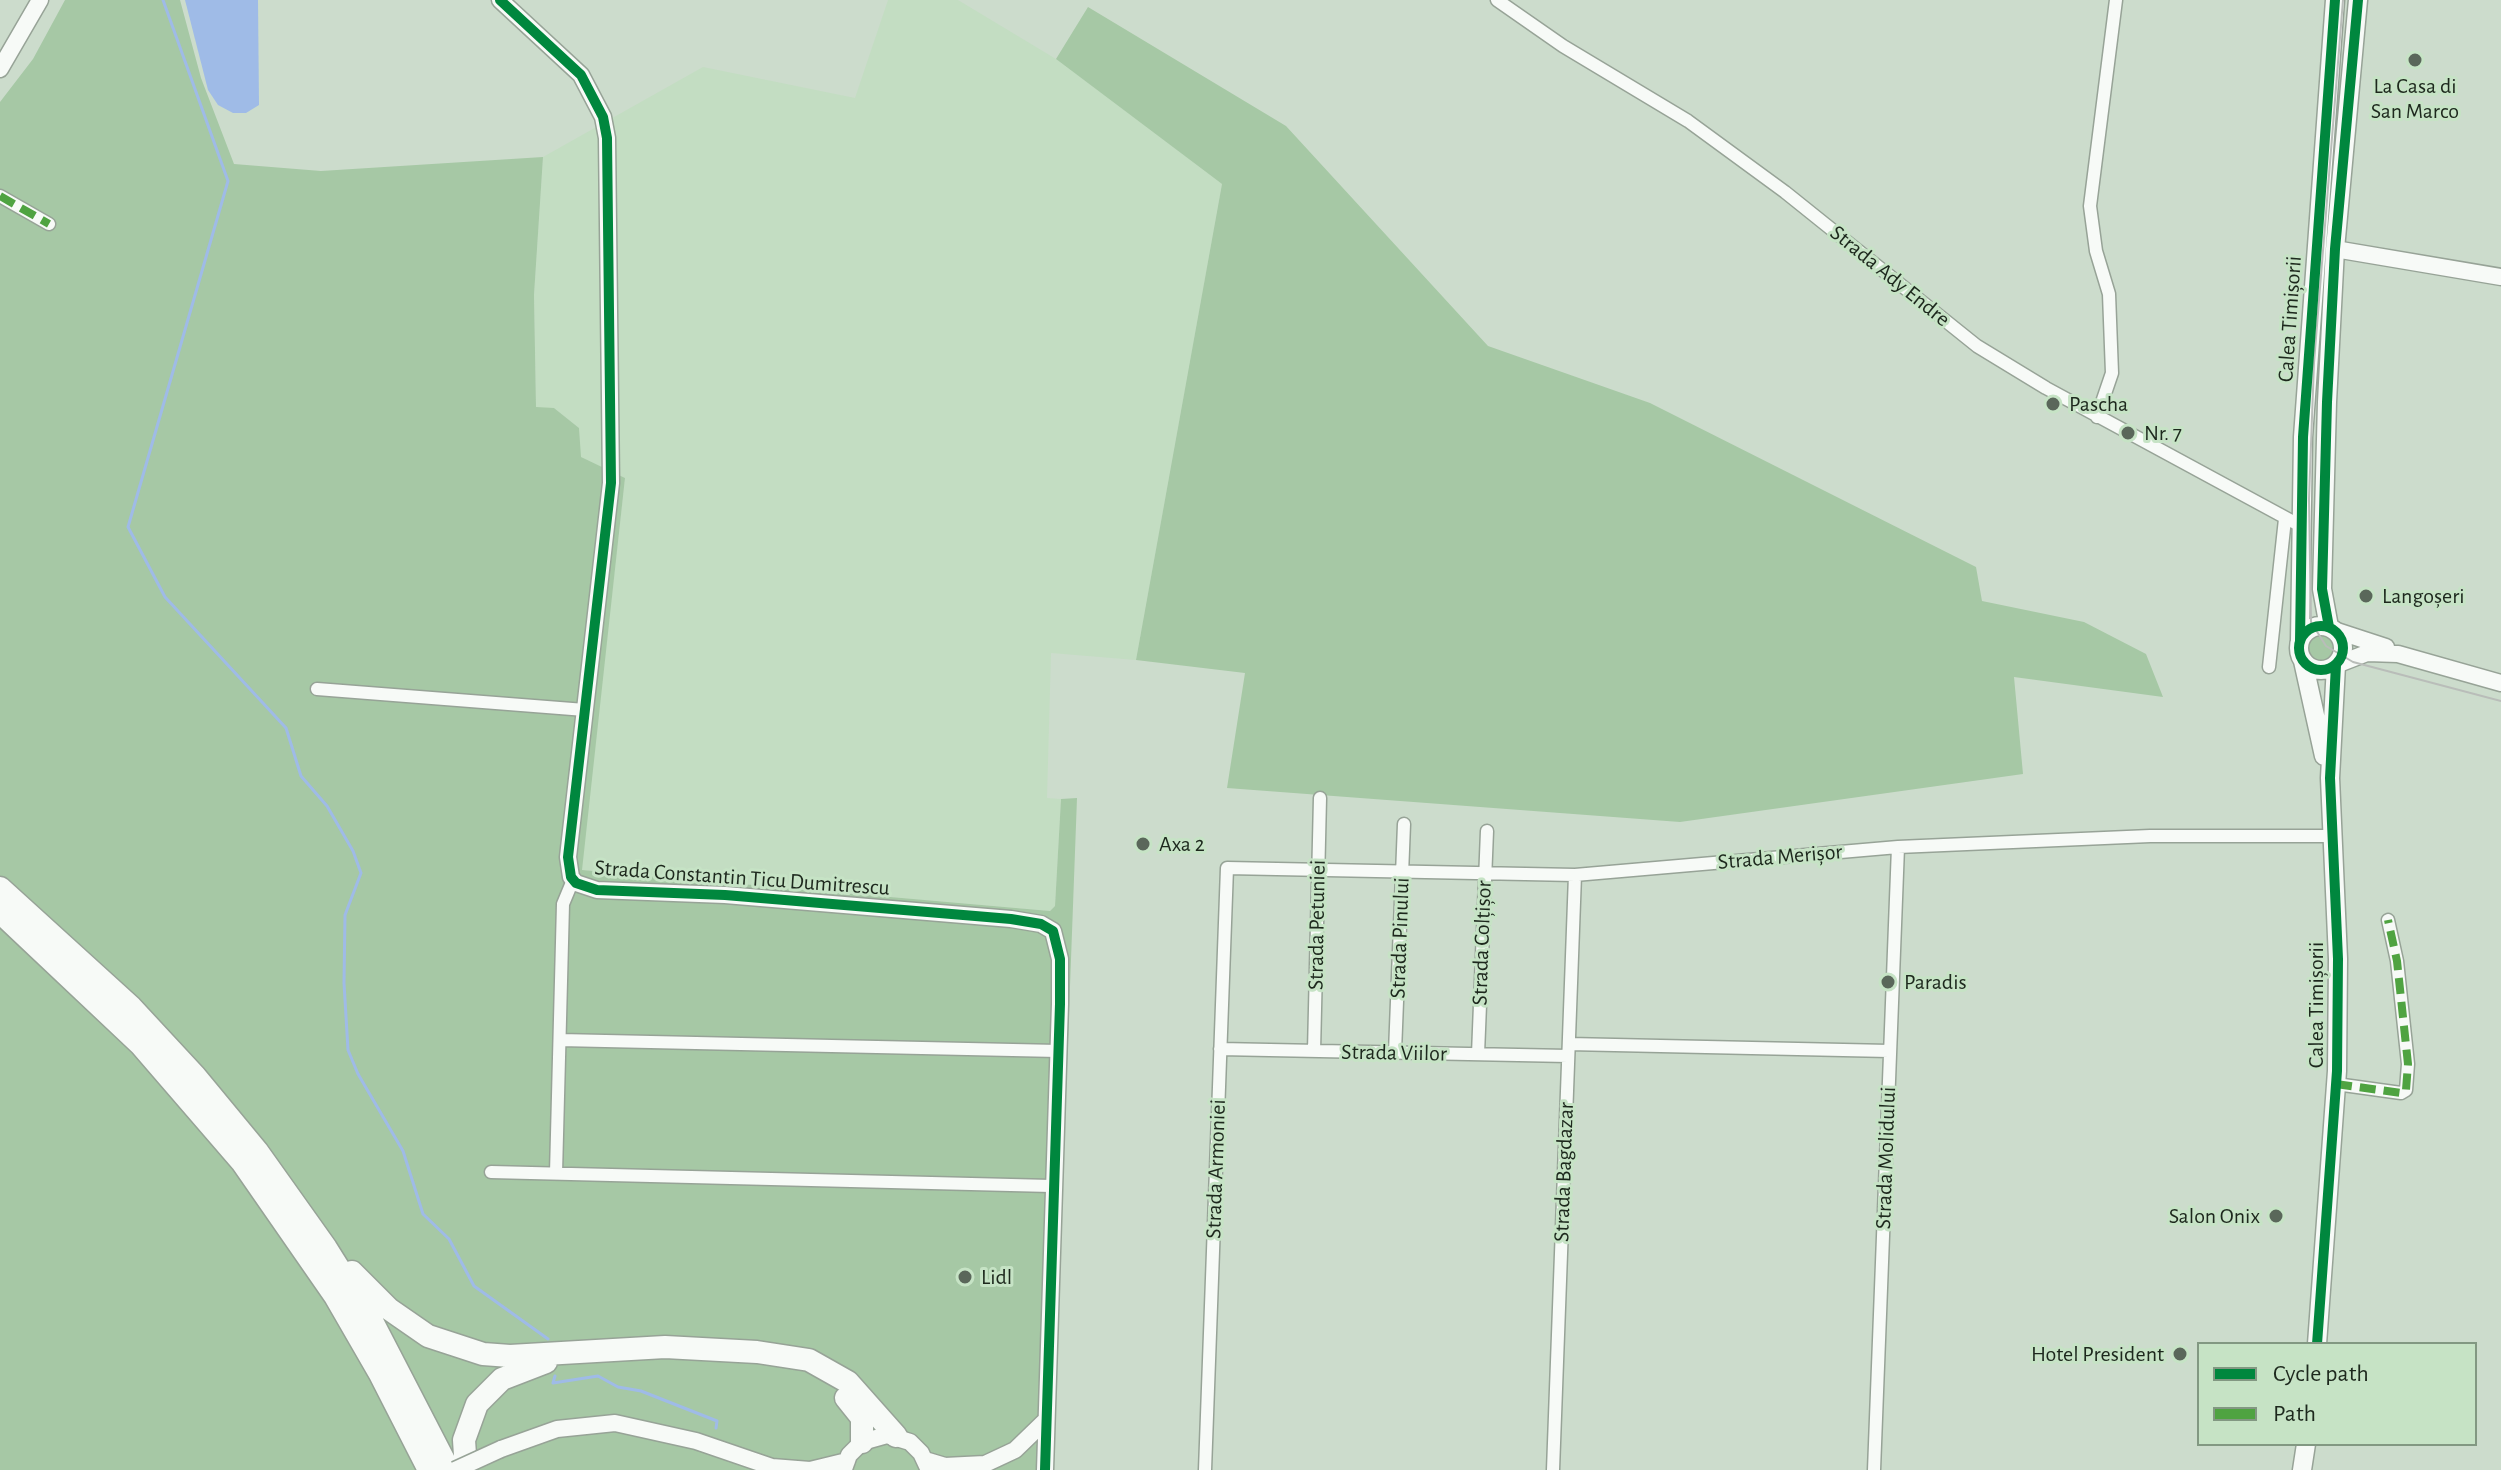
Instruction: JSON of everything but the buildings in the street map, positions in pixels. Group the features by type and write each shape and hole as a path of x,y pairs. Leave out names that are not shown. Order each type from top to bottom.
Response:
{"highway":[{"path":"0,888 97,973 176,1054 257,1151 326,1248 397,1365 452,1470"},
{"path":"0,912 118,1020 216,1130 316,1266 393,1397 429,1470"},
{"path":"326,1248 405,1322 457,1348 510,1356 634,1347 786,1355 820,1364 848,1382 896,1436"},
{"path":"704,1350 782,1364 815,1375 854,1406 864,1425 862,1442"},
{"path":"466,1470 464,1440 469,1420 491,1388 515,1373 594,1351"},
{"path":"393,1397 416,1470"}],"main road":[{"name":"Calea Timișorii","path":"2300,641 2292,522 2335,0"},
{"name":"Calea Timișorii","path":"2332,629 2323,603 2322,526 2335,249 2358,0"},
{"path":"2313,627 2332,629 2343,645 2336,665 2319,670 2303,661 2300,641 2313,627"},
{"name":"Calea Timișorii","path":"2303,661 2330,778"},
{"name":"Calea Timișorii","path":"2317,1342 2336,1084 2338,959 2330,778 2336,665"},
{"path":"2302,1470 2308,1446"},
{"path":"2308,1446 2309,1470"}],"street":[{"path":"0,69 40,0"},
{"name":"Strada Constantin Ticu Dumitrescu","path":"500,0 581,75 603,117 607,138 611,483 568,857 573,880 597,890 725,895 1041,924 1053,931 1058,943 1058,1051 1051,1186 1045,1470"},
{"path":"2097,417 2112,373 2109,294 2096,251 2090,206 2116,0"},
{"name":"Strada Ady Endre","path":"1504,2 1563,46 1688,121 1785,192 1977,346 2097,417 2292,522"},
{"path":"0,196 49,224"},
{"path":"2335,249 2501,277"},
{"path":"2269,667 2292,522"},
{"path":"2332,629 2398,654 2501,683"},
{"path":"2336,665 2367,653 2398,654"},
{"path":"317,689 585,710"},
{"name":"Strada Petuniei","path":"1314,1051 1320,798"},
{"name":"Strada Pinului","path":"1395,1052 1404,824"},
{"name":"Strada Colțișor","path":"1478,1054 1487,831"},
{"name":"Strada Merișor","path":"1227,868 1575,875 1898,847 2191,835 2333,836"},
{"name":"Strada Molidului","path":"1874,1470 1898,847"},
{"name":"Strada Armoniei","path":"1205,1470 1227,868"},
{"name":"Strada Bagdazar","path":"1553,1470 1575,875"},
{"path":"556,1173 563,904 573,880"},
{"name":"Calea Timișorii","path":"2336,1084 2389,1092 2406,1090 2408,1064 2395,946 2388,920"},
{"path":"560,1040 1058,1051"},
{"name":"Strada Viilor","path":"1220,1049 1478,1054 1568,1050 1889,1051"},
{"path":"491,1172 1051,1186"},
{"path":"994,1470 1016,1459 1046,1420"},
{"path":"452,1470 557,1429 595,1423 634,1425 772,1467 810,1470 845,1466 862,1442 879,1435 896,1436 910,1442 926,1465 945,1466 985,1464 1003,1458 1031,1438"},
{"path":"679,1438 747,1470"}],"shaded area":[{"path":"65,0 180,0 201,78 234,164 321,171 543,157 534,295 536,407 554,408 579,428 581,457 625,478 582,870 1050,911 1055,906 1061,799 1077,798 1052,1470 0,1470 0,102 33,59"},
{"path":"888,0 958,0 1056,59 1222,184 1136,660 1051,653 1047,798 1061,799 1055,906 1050,911 581,870 625,478 580,457 579,428 554,408 536,408 534,295 543,157 703,67 855,98"},
{"path":"1088,7 1286,126 1488,346 1650,403 1976,567 1982,601 2084,622 2146,654 2163,697 2014,677 2023,774 1680,822 1227,788 1245,673 1136,660 1222,184 1056,59"},
{"path":"2322,633 2332,638 2337,648 2332,658 2322,663 2312,658 2307,648 2312,638"}],"water":[{"path":"185,0 258,0 259,105 246,113 233,113 218,105 208,90"}],"waterway":[{"path":"163,0 228,181 128,527 165,597 286,728 301,776 327,806 353,851 361,873 345,915 344,983 348,1050 358,1074 403,1151 423,1214 449,1239 474,1286 548,1339"},
{"path":"555,1376 553,1383 598,1376 618,1387 641,1391 717,1421 716,1428"}],"tram line":[{"path":"2343,0 2314,363 2309,499 2311,622 2326,646 2353,662 2501,701"}],"marked path":[{"path":"0,196 49,224"},
{"path":"2336,1084 2401,1093 2406,1090 2408,1064 2397,961 2388,920"}],"cycle path":[{"path":"500,0 581,75 603,117 607,138 611,483 568,857 571,877 576,883 597,890 725,895 1011,919 1041,924 1053,931 1060,959 1060,1004 1045,1470"},
{"path":"2300,641 2303,437 2335,0"},
{"path":"2329,627 2322,589 2327,402 2335,249 2358,0"},
{"path":"2321,626 2337,632 2343,648 2337,664 2321,670 2305,664 2299,648 2305,632 2321,626"},
{"path":"2317,1342 2337,1071 2338,959 2330,778 2336,665"}],"place":[{"name":"La Casa di San Marco","path":"2415,60"},
{"name":"Pascha","path":"2053,404"},
{"name":"Nr. 7","path":"2128,433"},
{"name":"Langoșeri","path":"2366,596"},
{"name":"Axa 2","path":"1143,844"},
{"name":"Paradis","path":"1888,982"},
{"name":"Salon Onix","path":"2276,1216"},
{"name":"Lidl","path":"965,1277"},
{"name":"Hotel President","path":"2180,1354"}]}
